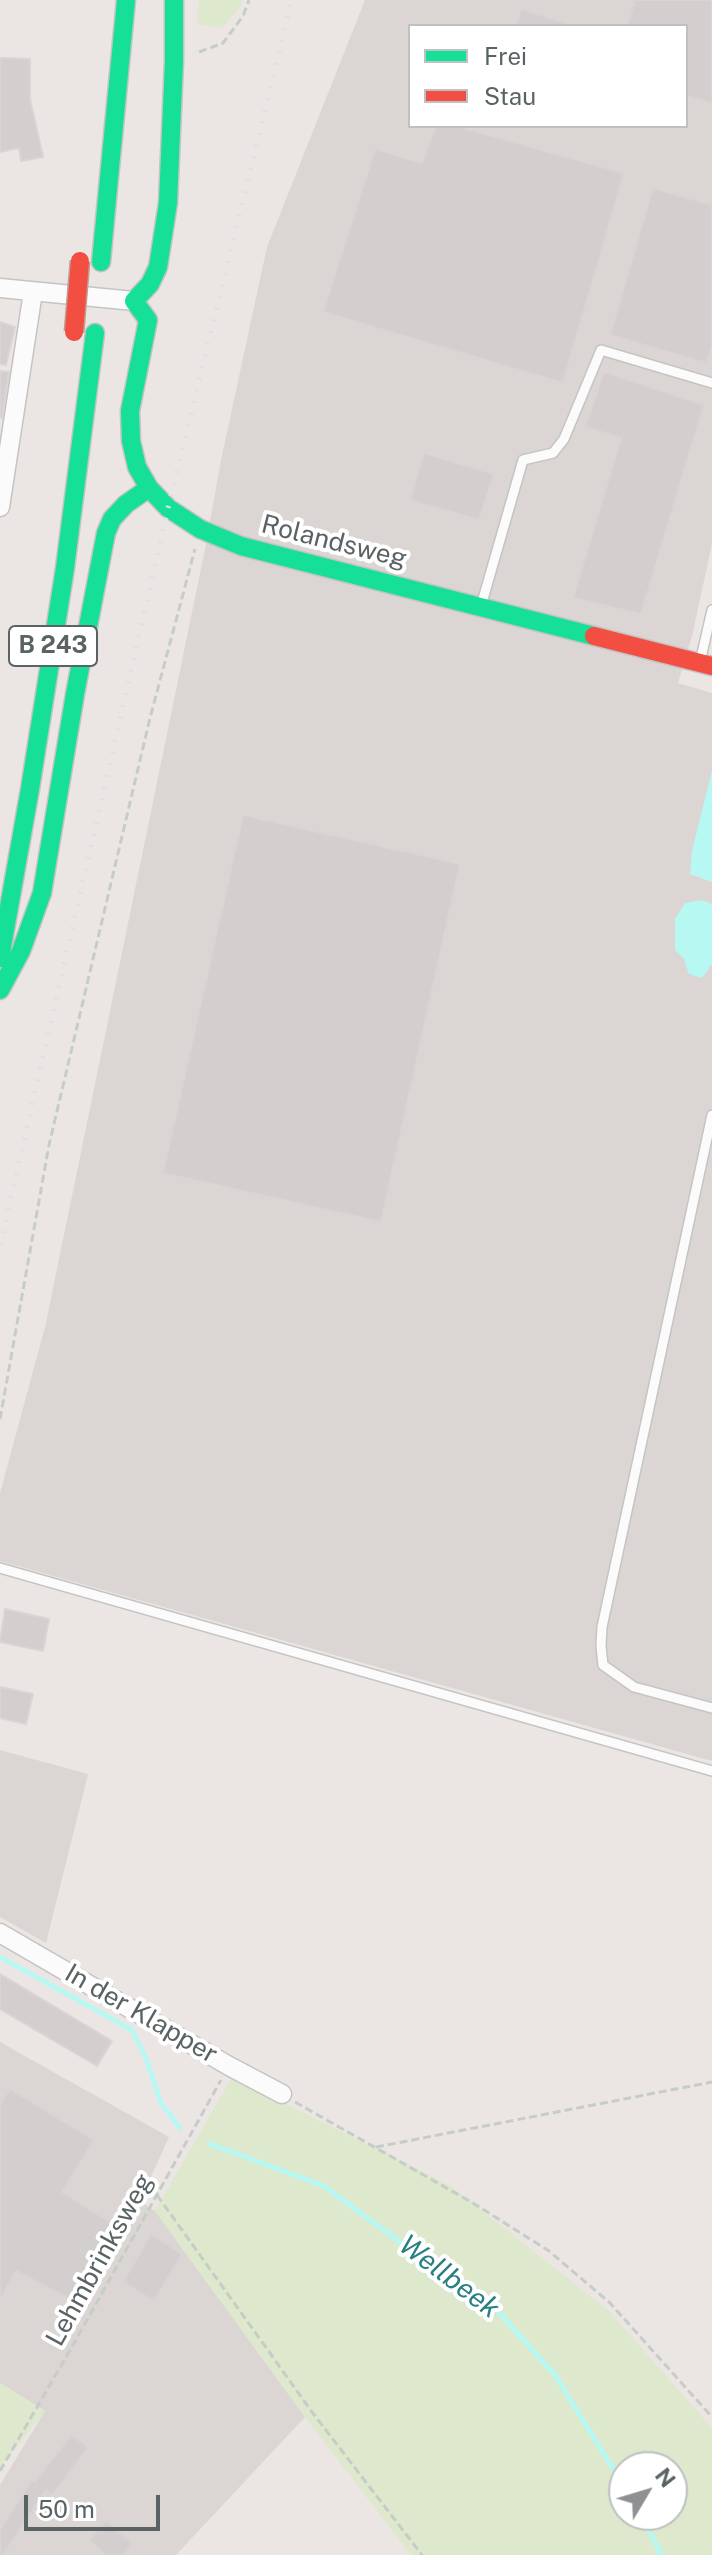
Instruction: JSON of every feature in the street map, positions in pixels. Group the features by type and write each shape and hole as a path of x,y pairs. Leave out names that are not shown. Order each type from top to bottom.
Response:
{"main road":[{"name":"B 243","path":"0,958 65,568 95,333 126,0"},
{"path":"134,301 150,284 158,267 168,203 174,0"},
{"path":"73,339 81,253"},
{"name":"Rolandsweg","path":"134,301 148,320 130,411 131,441 137,467 149,488 168,508 200,529 241,546 706,664"},
{"path":"0,990 21,951 42,893 106,533 112,519 126,504 149,488"},
{"path":"5,824 13,780"}],"street":[{"path":"0,288 134,301"},
{"path":"0,507 33,292"},
{"name":"In der Klapper","path":"0,1933 282,2094"}],"lane":[{"path":"481,606 523,460 553,453 564,439 601,350 712,383"},
{"path":"706,664 712,610"},
{"path":"712,1115 602,1627 601,1646 603,1665 634,1687 712,1708"},
{"path":"0,1568 712,1771"}],"path":[{"path":"174,61 223,43 243,16 249,0"},
{"path":"0,1419 49,1145 150,718 200,529"},
{"name":"Lehmbrinksweg","path":"0,2471 229,2066"},
{"path":"376,2147 712,2082"},
{"path":"282,2094 473,2203 549,2251 610,2303 712,2417"},
{"path":"157,2195 312,2412 422,2555"}],"shaded area":[{"path":"365,0 712,0 712,544 692,636 678,683 712,693 712,1761 0,1561 0,1493 45,1327 267,247"},
{"path":"0,1750 88,1774 46,1943 0,1917"},
{"path":"0,2042 169,2137 140,2201 155,2211 305,2417 176,2555 0,2555 0,2485 45,2411 0,2383"}],"green space":[{"path":"199,0 242,0 241,7 222,28 197,24"},
{"path":"232,2077 451,2186 608,2310 712,2428 712,2555 411,2555 305,2417 155,2211"},
{"path":"0,2383 45,2411 0,2468"}],"water":[{"path":"712,771 712,882 690,874 692,851"},
{"path":"702,900 712,904 712,964 702,978 689,974 684,959 675,950 675,919 685,903"}],"building":[{"path":"635,0 712,0 712,103 688,97 688,24 628,24"},
{"path":"521,9 566,23 566,24 517,24"},
{"path":"0,58 30,59 30,99 43,157 21,161 19,148 0,152"},
{"path":"435,128 463,128 624,173 563,383 323,312 375,149 422,163"},
{"path":"653,188 712,205 712,346 707,363 610,335"},
{"path":"0,322 15,327 6,365 0,364"},
{"path":"0,371 9,372 2,418 0,417"},
{"path":"604,372 704,405 641,614 573,598 621,438 585,427"},
{"path":"424,453 494,474 479,520 410,500"},
{"path":"243,815 460,864 381,1222 163,1173"},
{"path":"5,1609 49,1619 43,1651 0,1642"},
{"path":"0,1687 33,1694 26,1724 0,1718"},
{"path":"0,1974 112,2041 97,2066 0,2009"},
{"path":"10,2089 94,2140 62,2192 113,2224 70,2299 16,2271 0,2299 0,2104"},
{"path":"151,2234 182,2254 154,2301 123,2282"},
{"path":"71,2435 88,2447 52,2495 46,2490 3,2555 0,2555 0,2530 32,2480 35,2482"},
{"path":"106,2520 133,2544 124,2555 106,2555 89,2540"}],"waterway":[{"name":"Wellbeek","path":"0,1957 132,2030 146,2058 161,2103 180,2128"},
{"name":"Wellbeek","path":"210,2144 324,2186 494,2307 555,2375 608,2460"},
{"name":"Wellbeek","path":"649,2531 662,2555"}],"railway":[{"path":"0,1245 168,508 292,0"}],"traffic: fast":[{"path":"101,262 126,0"},
{"path":"174,0 174,61"},
{"path":"174,61 168,203 158,267 150,284 134,301 148,320 130,411 131,441 137,467 149,488 168,508 200,529 241,546 594,636"},
{"path":"0,958 65,568 95,333"},
{"path":"0,990 21,951 42,893 106,533 112,519 126,504 149,488"}],"traffic: jam":[{"path":"74,332 80,261"},
{"path":"594,636 712,666"}]}
